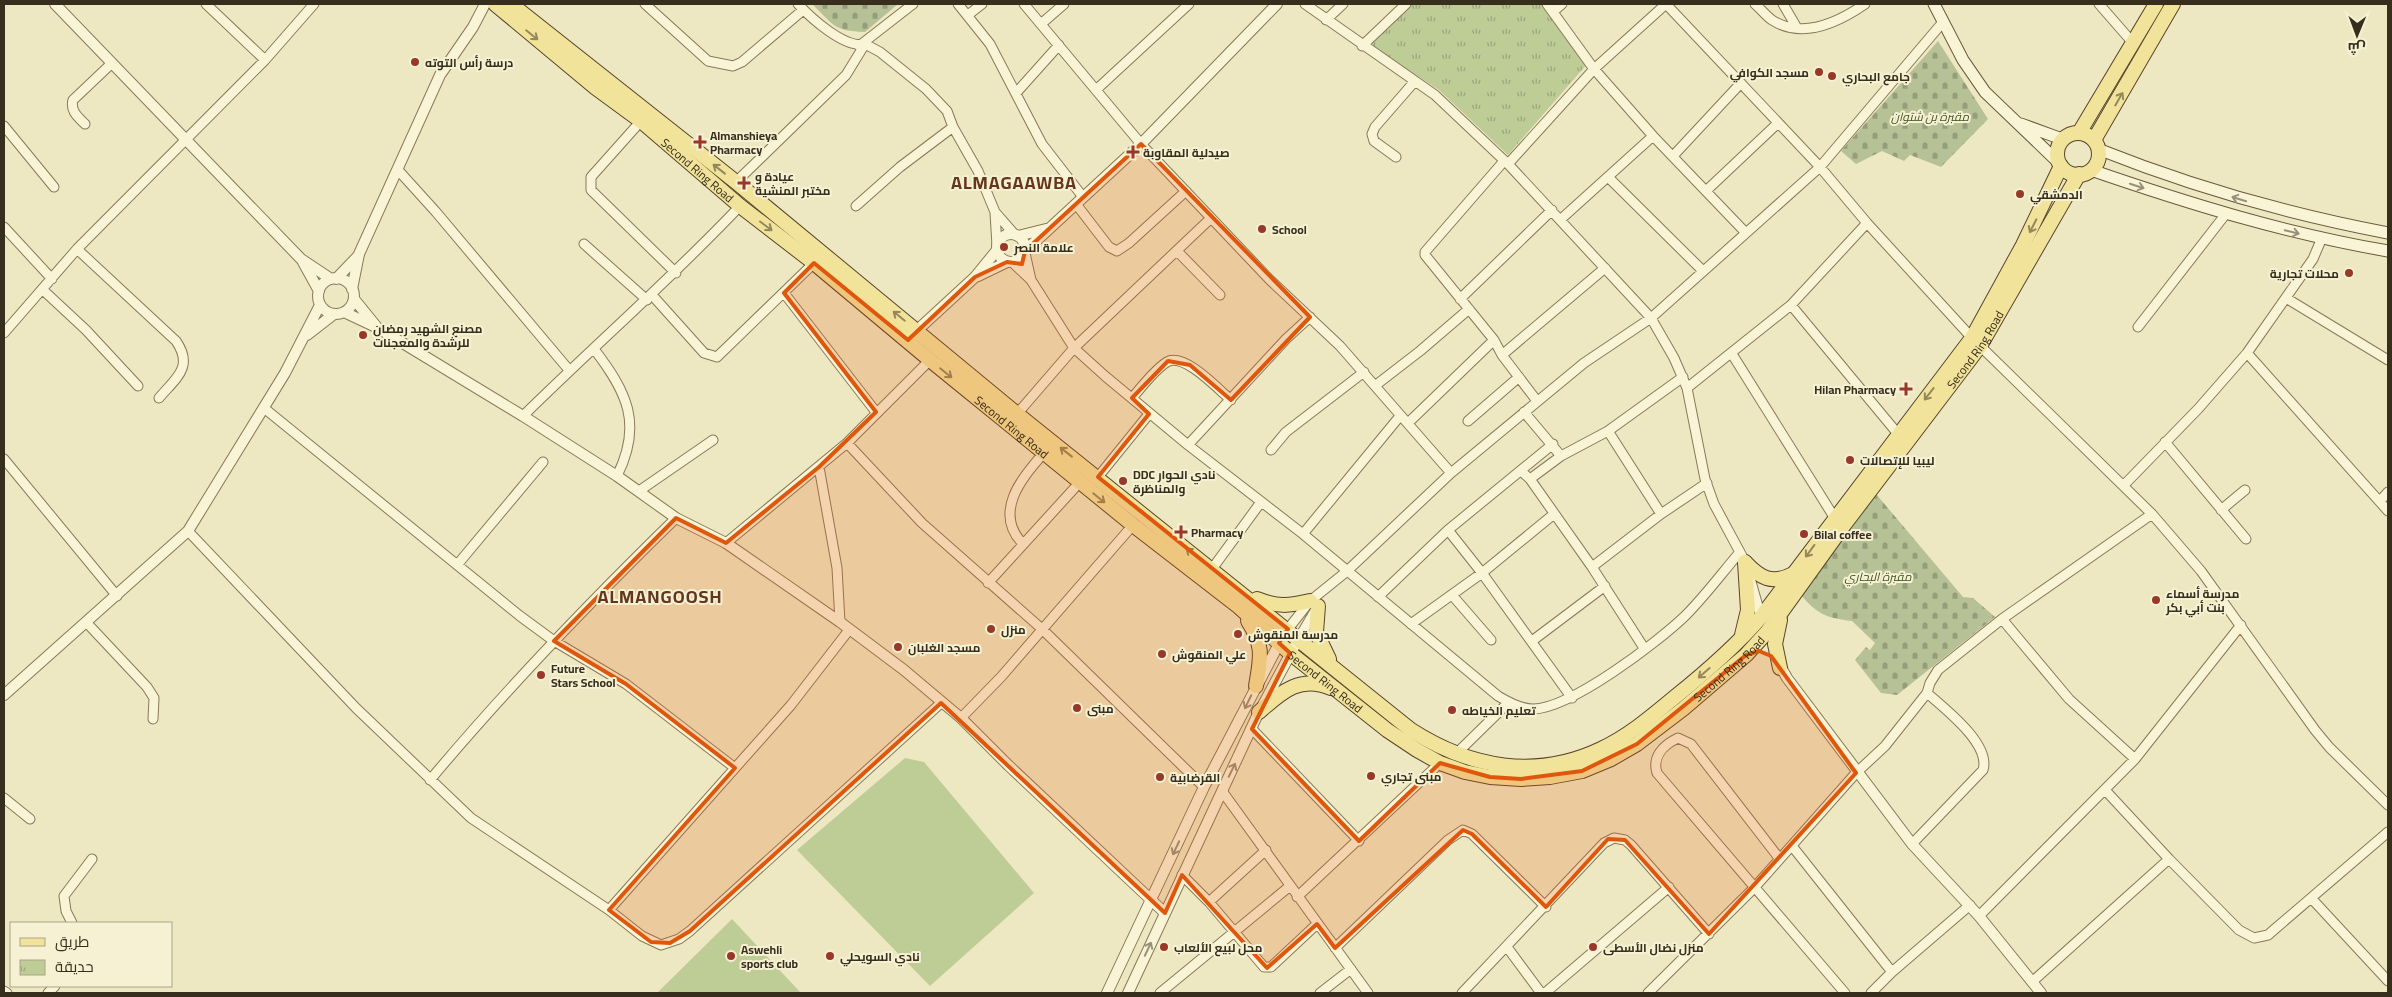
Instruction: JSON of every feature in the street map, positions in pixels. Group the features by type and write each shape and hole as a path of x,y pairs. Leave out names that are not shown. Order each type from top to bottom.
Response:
{"main road":[{"name":"Second Ring Road","path":"495,4 596,88 641,121 740,206 913,335 1098,477 1411,730 1434,745 1488,765 1545,766 1575,760 1602,749 1631,732 1739,642 1761,617 1898,434 1976,342 2060,164"},
{"name":"Second Ring Road","path":"511,4 736,182 913,335 930,360 1133,525 1239,607 1290,653 1387,730 1416,750 1440,763 1490,777 1521,779 1550,777 1582,771 1611,759 1637,744 1683,709 1746,655 1767,632 1976,342 2085,172"},
{"path":"1934,4 1977,82 1995,103 2068,172 2085,172 2225,215 2322,240 2388,251"},
{"path":"2079,133 2156,4"},
{"path":"2085,172 2097,161 2096,145 2173,4"},
{"path":"2017,122 2062,139"},
{"path":"2060,164 2057,148 2062,139 2070,134 2079,133 2096,145 2181,181 2318,220 2388,233"},
{"path":"1742,557 1759,576 1767,580 1785,578 1794,573"},
{"path":"1739,642 1748,610 1742,557"},
{"path":"1240,591 1273,605 1314,604 1316,632 1333,666"},
{"path":"1780,668 1776,634 1786,604"},
{"path":"1239,607 1259,640 1261,652 1256,686"},
{"path":"1746,655 1753,652 1766,652 1780,668"},
{"path":"1259,712 1280,693 1306,683 1319,683 1339,691"}],"street":[{"path":"4,695 188,531 264,408 320,305 319,291 301,259 55,4"},
{"path":"206,4 265,60"},
{"path":"4,333 77,249 265,60 314,4"},
{"path":"304,337 350,307 359,254 440,75 485,4"},
{"path":"645,4 708,61 732,66 742,62 801,7 842,39 880,52 926,89 947,111 953,127 978,171 995,212 997,248 1001,257 1010,262 1031,280 1074,348 1149,414 1303,534 1346,572 1498,696 1508,702 1531,709 1556,705 1572,698 1644,648 1684,616 1742,557"},
{"path":"736,182 846,75 862,45 913,4"},
{"path":"958,4 990,44 1042,144 1109,246 1117,251 1186,191"},
{"path":"968,15 982,4"},
{"path":"1024,4 1098,89 1142,144 1210,219 1364,372 1451,473"},
{"path":"1041,24 1064,4"},
{"path":"1098,89 1189,4"},
{"path":"975,277 1022,258 1025,252 1047,229 1142,144 1277,4"},
{"path":"1305,4 1446,104 1552,210 1651,318 1683,377 1687,388 1696,443 1707,483 1714,504 1742,557 1780,668 1856,773 1912,844 1970,905 2041,993"},
{"path":"1326,20 1343,4"},
{"path":"1362,46 1406,4"},
{"path":"1547,4 1594,68 1653,136 1707,190 1746,233"},
{"path":"1553,12 1562,4"},
{"path":"1537,401 1502,355 1494,340 1424,252 1594,68 1666,4 1820,167 1867,223 1976,342 2152,514 2201,570 2285,690 2329,747 2388,805"},
{"path":"1755,4 1771,20 1797,28 1825,26 1838,21 1865,4"},
{"path":"1783,4 1797,28"},
{"path":"2099,4 2134,43"},
{"path":"1130,991 1259,712 1290,653 1294,634 1327,588 1451,473 1537,401 1612,343 1651,318 1820,167 1943,22"},
{"path":"1016,93 1059,45"},
{"path":"84,124 74,112 73,100 112,63"},
{"path":"1396,157 1374,141 1372,134 1375,127 1415,81"},
{"path":"1673,156 1740,83"},
{"path":"641,121 591,177 591,190 676,273"},
{"path":"1707,190 1778,123"},
{"path":"4,126 54,187"},
{"path":"856,206 900,168 953,127"},
{"path":"1560,220 1653,136"},
{"path":"398,170 436,212 569,370"},
{"path":"1608,177 1703,271"},
{"path":"523,416 569,370 676,273 740,206"},
{"path":"1460,299 1552,210"},
{"path":"995,212 1023,240 1031,280"},
{"path":"2138,327 2225,215"},
{"path":"1017,414 1074,348 1210,219"},
{"path":"1687,388 1791,305 1867,223"},
{"path":"4,227 52,279"},
{"path":"913,335 975,277 1004,236 1017,236 1047,229"},
{"path":"2124,485 2247,353 2313,259 2322,240"},
{"path":"584,244 649,297 704,353 712,357 720,355 814,263"},
{"path":"77,249 176,341 184,352 185,363 180,373 159,398"},
{"path":"1177,251 1220,295"},
{"path":"319,291 326,282 334,279 359,254"},
{"path":"301,259 334,279 343,280 378,328"},
{"path":"1502,355 1605,268"},
{"path":"43,290 86,330 138,386"},
{"path":"784,293 876,412"},
{"path":"2286,298 2388,360"},
{"path":"320,305 326,311 339,313 378,328 523,416 617,476 676,518 726,543 840,622 904,670 961,718 1165,913"},
{"path":"1791,305 1898,434"},
{"path":"1376,385 1420,351 1468,309"},
{"path":"1188,445 1286,339 1310,317"},
{"path":"1408,423 1494,340"},
{"path":"594,349 618,380 628,414 629,449 617,476"},
{"path":"2247,353 2388,511"},
{"path":"1732,354 1834,517"},
{"path":"726,543 847,443 930,360"},
{"path":"1132,398 1161,367 1168,361 1176,360 1190,365 1231,400"},
{"path":"1271,450 1286,432 1364,372"},
{"path":"1468,420 1519,377"},
{"path":"1530,479 1562,456 1608,431 1683,377"},
{"path":"264,408 457,566 554,641 626,684 735,768"},
{"path":"1524,412 1562,456"},
{"path":"1098,477 1149,414"},
{"path":"1303,534 1400,416"},
{"path":"1608,431 1661,514"},
{"path":"639,491 713,440"},
{"path":"2165,442 2246,539"},
{"path":"847,443 922,524 1042,629 1204,787"},
{"path":"1378,597 1448,530 1553,444"},
{"path":"1023,544 1011,528 1011,506 1017,487 1044,452"},
{"path":"4,458 117,596"},
{"path":"457,566 544,462"},
{"path":"819,467 837,568 840,622"},
{"path":"1521,471 1530,479 1592,567 1644,648"},
{"path":"988,583 1080,482"},
{"path":"1592,567 1661,514 1707,483"},
{"path":"2221,510 2245,490"},
{"path":"2380,501 2388,492"},
{"path":"1212,569 1261,502"},
{"path":"1411,624 1482,573 1554,514"},
{"path":"1648,993 1710,934 1754,888 1856,773 1885,746 1927,693 1930,683 1938,670 2002,619 2152,514"},
{"path":"430,780 485,715 554,641 676,518"},
{"path":"961,718 1001,677 1133,525"},
{"path":"1448,530 1482,573 1572,698"},
{"path":"188,531 356,708 471,818 609,910 651,942 661,945 678,939 701,921 941,703"},
{"path":"1532,641 1605,586"},
{"path":"1452,595 1490,640"},
{"path":"1107,993 1204,787 1256,686 1279,643 1294,634 1314,604"},
{"path":"2002,619 2069,699 2136,759"},
{"path":"86,622 148,687 154,698 153,719"},
{"path":"1979,916 2136,759 2241,626"},
{"path":"609,910 790,705 849,630"},
{"path":"1912,844 1982,770 1984,765 1984,756 1958,721 1927,693"},
{"path":"1456,754 1508,702"},
{"path":"1252,729 1359,841"},
{"path":"1779,858 1691,744 1678,738 1671,742 1656,757 1654,762 1657,773 1845,993"},
{"path":"1297,897 1359,841 1440,763"},
{"path":"1222,791 1368,993"},
{"path":"2106,791 2239,930 2254,938 2268,934 2312,899 2388,832"},
{"path":"4,798 30,819"},
{"path":"1335,948 1448,840 1463,830 1472,834 1546,907"},
{"path":"1462,993 1546,907 1608,839 1625,840 1631,844 1710,934"},
{"path":"1792,846 1892,972"},
{"path":"1209,902 1266,850"},
{"path":"72,922 66,911 64,896 92,859"},
{"path":"2032,982 2169,859"},
{"path":"1182,876 1209,902 1262,966 1267,968 1317,924"},
{"path":"1160,993 1290,886"},
{"path":"1546,993 1669,887"},
{"path":"2312,899 2388,981"},
{"path":"1871,993 1892,972 1970,905"},
{"path":"1507,947 1541,993"},
{"path":"1320,993 1351,969"}],"highlighted area":[{"path":"1141,144 1310,317 1231,400 1190,365 1168,361 1132,398 1149,414 1098,477 1288,629 1279,643 1290,653 1252,729 1359,841 1440,763 1490,777 1521,779 1582,771 1637,744 1746,655 1759,651 1771,656 1856,773 1709,934 1625,840 1608,839 1546,907 1472,834 1463,830 1335,948 1317,924 1267,968 1182,875 1165,913 941,703 690,931 670,943 651,942 609,910 735,768 626,684 554,641 676,518 726,543 819,467 876,412 784,293 814,263 908,340 975,277 1007,262 1022,264 1025,251"}],"green space":[{"path":"812,4 898,4 865,32 846,30 835,26"},
{"path":"1411,4 1541,4 1588,63 1508,155 1439,90 1368,44"},
{"name":"مقبرة بن شتوان","path":"1938,41 1988,119 1941,167 1910,155 1904,161 1882,151 1856,164 1841,151"},
{"name":"مقبرة البحاري","path":"1876,494 1963,597 1973,598 1995,617 1897,695 1881,693 1855,660 1866,647 1870,650 1875,643 1852,621 1835,618 1817,611 1800,594"},
{"path":"905,758 924,762 1034,893 930,986 797,850"},
{"name":"Aswehli sports club","path":"732,919 801,993 657,993"}],"place":[{"name":"درسة رأس التوته","path":"415,62"},
{"name":"مسجد الكوافي","path":"1819,72"},
{"name":"جامع البحاري","path":"1832,76"},
{"name":"Almanshieya Pharmacy","path":"700,142"},
{"name":"صيدلية المقاوبة","path":"1133,152"},
{"name":"عيادة و مختبر المنشية","path":"744,183"},
{"name":"الدمشقي","path":"2020,194"},
{"name":"School","path":"1262,229"},
{"name":"علامة النصر","path":"1004,247"},
{"name":"محلات تجارية","path":"2349,273"},
{"name":"مصنع الشهيد رمضان للرشدة والمعجنات","path":"363,335"},
{"name":"Hilan Pharmacy","path":"1906,389"},
{"name":"ليبيا للإتصالات","path":"1850,460"},
{"name":"DDC نادي الحوار والمناظرة","path":"1123,481"},
{"name":"Pharmacy","path":"1181,532"},
{"name":"Bilal coffee","path":"1804,534"},
{"name":"مدرسة أسماء بنت أبي بكر","path":"2156,600"},
{"name":"منزل","path":"991,629"},
{"name":"مدرسة المنقوش","path":"1238,634"},
{"name":"مسجد الغلبان","path":"898,647"},
{"name":"علي المنقوش","path":"1162,654"},
{"name":"Future Stars School","path":"541,675"},
{"name":"مبنى","path":"1077,708"},
{"name":"تعليم الخياطه","path":"1452,710"},
{"name":"مبنى تجاري","path":"1371,776"},
{"name":"القرضابية","path":"1160,777"},
{"name":"محل لبيع الألعاب","path":"1164,947"},
{"name":"منزل نضال الأسطى","path":"1593,947"},
{"name":"Aswehli sports club","path":"731,956"},
{"name":"نادي السويحلي","path":"830,956"}],"district":[{"name":"ALMAGAAWBA","path":"1014,182"},
{"name":"ALMANGOOSH","path":"660,596"}]}
